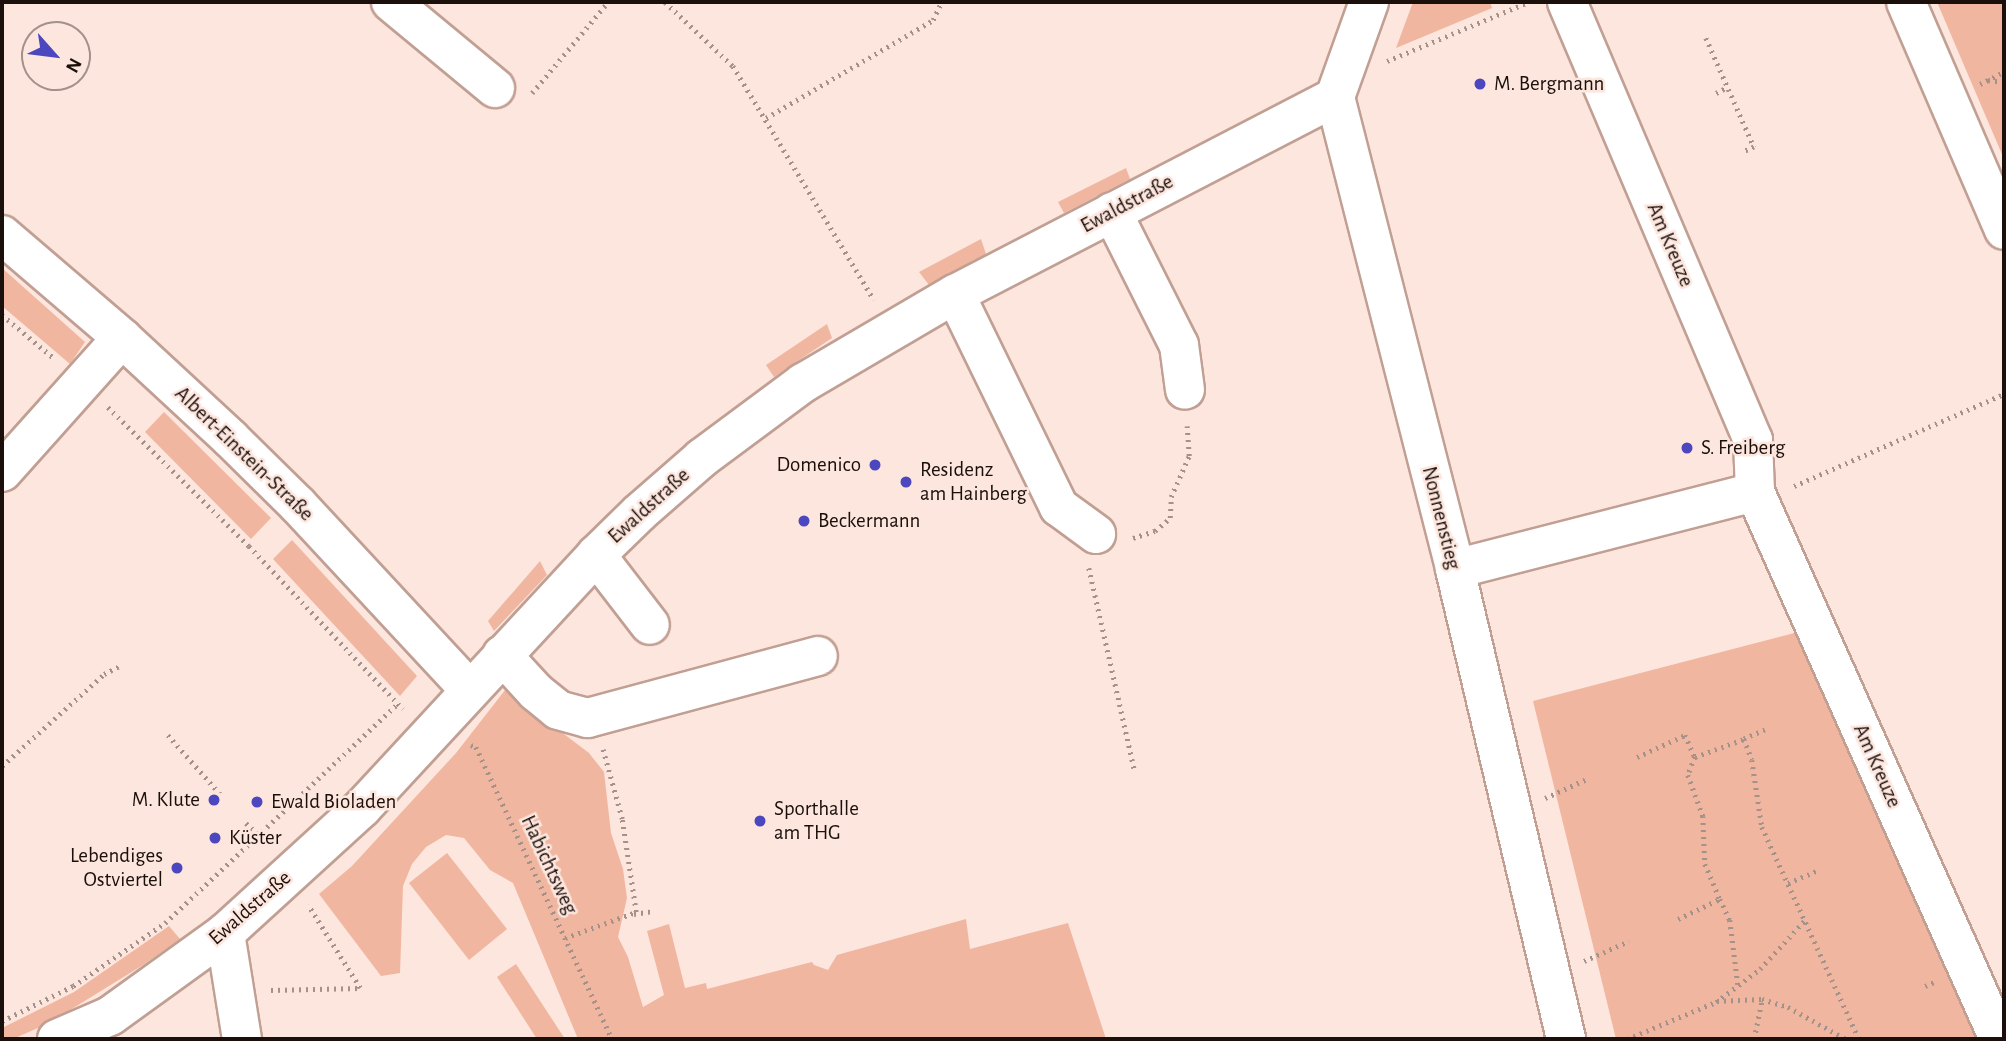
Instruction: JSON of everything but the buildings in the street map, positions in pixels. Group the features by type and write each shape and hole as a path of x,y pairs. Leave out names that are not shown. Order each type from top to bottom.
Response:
{"street":[{"path":"391,2 495,88"},
{"path":"1338,88 1369,2"},
{"name":"Am Kreuze","path":"1567,2 1753,440 1755,492 1998,1039"},
{"path":"1906,2 2004,230"},
{"name":"Ewaldstraße","path":"57,1039 110,1016 225,933 362,808 596,555 702,458 803,383 894,327 1338,88"},
{"name":"Nonnenstieg","path":"1338,88 1566,1039"},
{"path":"1112,212 1179,345 1185,390"},
{"name":"Albert-Einstein-Straße","path":"2,235 122,338 297,504 470,690"},
{"path":"955,294 1059,507 1096,534"},
{"path":"2,472 122,338"},
{"path":"1455,569 1755,492"},
{"path":"596,555 650,625"},
{"path":"502,655 558,710 588,718 818,656"},
{"path":"225,933 237,991 242,1039"}],"path":[{"path":"495,88 527,99 608,2"},
{"path":"665,2 733,66 867,289 894,327"},
{"path":"1338,88 1529,2"},
{"path":"766,118 933,20 941,3"},
{"path":"1706,38 1754,147 1743,152"},
{"path":"1987,80 2004,82"},
{"path":"1716,93 1728,87"},
{"name":"Habichtsweg","path":"2,315 82,383 249,546 397,705 432,732 476,747 612,1039"},
{"path":"1135,772 1088,569 1096,534 1129,539 1155,531 1170,518 1171,497 1189,456 1185,390"},
{"path":"1755,492 1791,487 2004,394"},
{"path":"2,766 104,674 122,665"},
{"path":"2,1021 73,986 165,923 397,705"},
{"path":"565,938 636,912 622,819 600,740 588,718"},
{"path":"1695,757 1765,730"},
{"path":"168,735 221,796"},
{"path":"1637,757 1685,735 1695,757 1688,775 1703,816 1705,864 1730,920 1738,986"},
{"path":"1744,739 1752,760 1762,827 1859,1039"},
{"path":"1512,812 1589,778"},
{"path":"246,823 260,835"},
{"path":"1788,883 1819,870"},
{"path":"237,991 360,988 288,875"},
{"path":"1678,919 1720,900"},
{"path":"630,915 654,911"},
{"path":"1627,1039 1716,1002 1760,969 1805,920"},
{"path":"1551,976 1629,941"},
{"path":"1716,1002 1762,999 1788,1007 1846,1039"},
{"path":"1754,1039 1762,999"}],"shaded area":[{"path":"1413,2 1490,2 1492,8 1396,48"},
{"path":"1937,2 2004,2 2004,159"},
{"path":"1126,168 1130,179 1064,213 1058,202"},
{"path":"981,239 986,254 929,285 919,272"},
{"path":"2,268 85,342 70,364 2,306"},
{"path":"827,324 832,338 774,377 766,365"},
{"path":"164,412 271,518 251,539 145,432"},
{"path":"292,540 417,676 400,696 273,559"},
{"path":"540,561 547,575 494,631 488,621"},
{"path":"1802,631 1979,1039 1616,1039 1533,701"},
{"path":"509,685 521,686 564,734 589,753 604,772 611,833 623,869 627,898 618,937 628,957 643,1007 664,995 647,931 669,924 685,988 706,983 707,989 812,962 828,970 837,955 966,919 970,949 1068,923 1106,1039 578,1039 513,883 490,870 464,838 446,835 426,847 412,864 403,886 400,973 381,976 319,894 352,866 456,753"},
{"path":"447,853 507,929 469,960 409,883"},
{"path":"169,926 180,939 143,965 49,1023 13,1039 2,1039 2,1028 74,992"},
{"path":"516,964 565,1039 537,1039 497,977"}],"place":[{"name":"M. Bergmann","path":"1480,84"},
{"name":"S. Freiberg","path":"1687,448"},
{"name":"Domenico","path":"875,465"},
{"name":"Residenz am Hainberg","path":"906,482"},
{"name":"Beckermann","path":"804,521"},
{"name":"M. Klute","path":"214,800"},
{"name":"Ewald Bioladen","path":"257,802"},
{"name":"Sporthalle am THG","path":"760,821"},
{"name":"Küster","path":"215,838"},
{"name":"Lebendiges Ostviertel","path":"177,868"}]}
